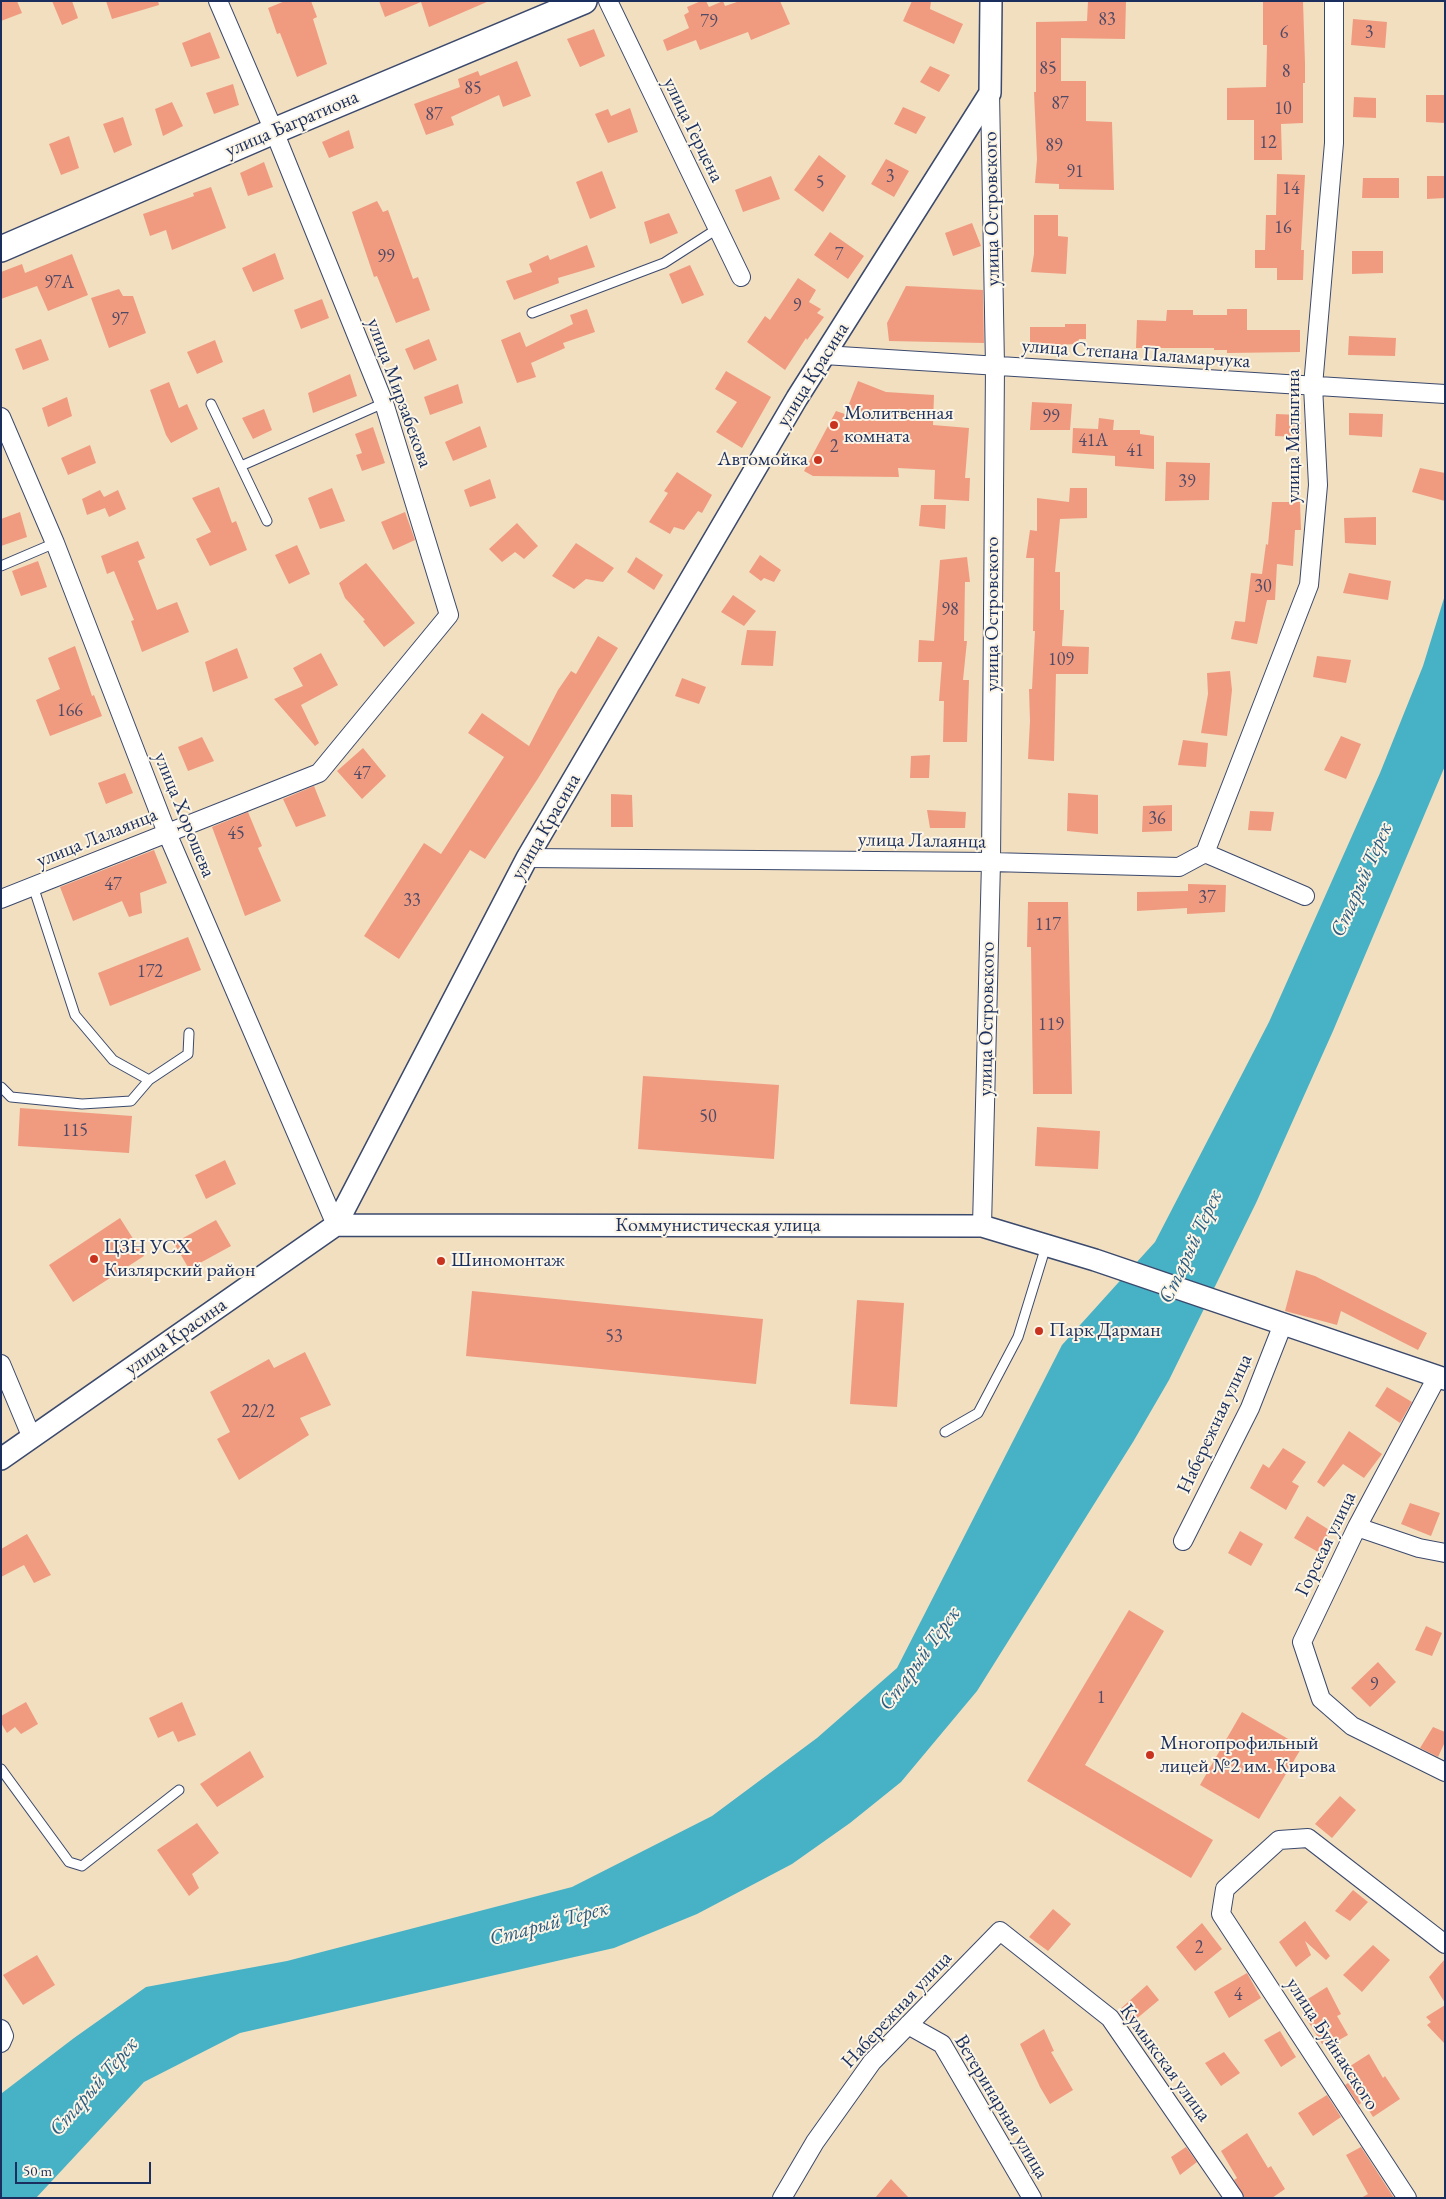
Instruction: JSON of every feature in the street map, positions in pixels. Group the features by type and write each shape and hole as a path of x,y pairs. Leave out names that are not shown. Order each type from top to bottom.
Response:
{"main road":[{"name":"улица Багратиона","path":"1,249 274,131 584,1"}],"street":[{"name":"улица Мирзабекова","path":"218,1 274,131 384,404 449,614 319,773"},
{"name":"улица Герцена","path":"608,1 741,277"},
{"name":"улица Островского","path":"982,1226 991,862 995,366 990,93 991,1"},
{"name":"улица Малыгина","path":"1205,853 1310,584 1318,485 1313,386 1334,143 1334,1"},
{"name":"улица Красина","path":"1,1459 336,1225 527,858 824,355 990,93"},
{"name":"улица Степана Паламарчука","path":"824,355 1445,394"},
{"name":"улица Хорошева","path":"1,417 55,543 167,833 336,1225"},
{"name":"улица Лалаянца","path":"1,899 319,773"},
{"name":"улица Лалаянца","path":"527,858 991,862 1179,867 1205,853"},
{"path":"1205,853 1305,896"},
{"name":"Коммунистическая улица","path":"336,1225 982,1226 1095,1260 1283,1324"},
{"path":"1283,1324 1335,1340 1441,1378"},
{"name":"Набережная улица","path":"1183,1541 1250,1408 1283,1324"},
{"path":"1,1364 32,1438"},
{"name":"Горская улица","path":"1441,1378 1357,1527 1302,1642 1322,1699 1352,1726 1445,1772"},
{"path":"1357,1527 1419,1548 1445,1553"},
{"name":"улица Буйнакского","path":"1407,2198 1221,1914 1225,1889 1279,1840 1308,1838 1445,1944"},
{"name":"Набережная улица","path":"782,2198 815,2142 872,2062 1000,1931"},
{"name":"Кумыкская улица","path":"1000,1931 1110,2018 1234,2198"},
{"name":"Ветеринарная улица","path":"908,2025 942,2044 1032,2198"},
{"path":"1,2029 4,2036 1,2043"}],"lane":[{"path":"532,313 664,263 717,229"},
{"path":"211,404 267,522"},
{"path":"241,466 384,404"},
{"path":"1,566 55,543"},
{"path":"33,886 75,1016 113,1060 148,1080"},
{"path":"1,1087 11,1098 82,1104 131,1100 148,1080 188,1054 189,1033"},
{"path":"945,1432 978,1412 1018,1337 1046,1245"},
{"path":"1,1768 69,1862 82,1866 179,1790"}],"water":[{"name":"Старый Терек","path":"1445,595 1445,766 1333,1031 1256,1203 1169,1380 1133,1442 977,1691 901,1782 850,1823 792,1864 697,1914 614,1948 240,2033 144,2082 36,2198 1,2198 2,2093 74,2038 146,1987 287,1961 572,1887 712,1816 817,1738 897,1668 1062,1345 1155,1242 1269,1022 1380,773 1423,666"}],"building":[{"path":"1,1 17,1 22,13 1,21"},
{"path":"52,1 72,1 78,18 62,25"},
{"path":"106,1 158,1 159,5 112,19"},
{"path":"285,1 311,1 317,17 313,19 327,64 297,77 280,33 277,34 268,8"},
{"path":"379,1 489,1 429,27 421,2 385,17"},
{"path":"701,1 706,1 709,7 723,1 725,6 740,1 780,1 790,24 751,40 748,32 700,50 696,40 667,51 663,40 689,28 684,15 689,12 687,7"},
{"path":"912,1 931,1 930,9 963,24 954,44 903,21"},
{"path":"1088,1 1126,2 1125,39 1061,38 1061,81 1086,81 1086,121 1112,122 1114,190 1059,189 1059,184 1035,183 1037,159 1034,92 1036,92 1036,22 1087,21"},
{"path":"1263,1 1303,1 1305,83 1303,83 1303,123 1281,124 1282,160 1254,160 1254,120 1227,120 1227,88 1266,87 1267,45 1263,45"},
{"path":"1353,19 1387,22 1385,48 1351,45"},
{"path":"594,29 605,56 580,67 567,39"},
{"path":"210,32 220,58 191,67 182,43"},
{"path":"517,61 531,96 503,107 499,95 451,117 454,125 426,135 414,104 460,87 458,79 478,71 480,76"},
{"path":"930,66 950,75 939,92 920,82"},
{"path":"233,84 239,105 214,114 206,93"},
{"path":"1426,95 1445,95 1445,123 1426,122"},
{"path":"1354,97 1376,98 1376,118 1353,117"},
{"path":"172,102 183,126 163,136 155,109"},
{"path":"903,107 926,117 916,134 894,124"},
{"path":"630,108 638,132 608,143 595,114 608,109 611,116"},
{"path":"123,117 132,145 114,153 103,124"},
{"path":"349,130 354,148 329,158 322,142"},
{"path":"69,136 79,168 61,175 49,144"},
{"path":"819,155 846,176 823,212 794,190"},
{"path":"886,159 909,171 894,197 871,184"},
{"path":"264,162 273,187 248,196 240,173"},
{"path":"602,171 616,208 590,219 576,182"},
{"path":"1277,174 1305,175 1301,250 1304,250 1303,280 1277,280 1277,268 1255,268 1255,250 1265,250 1266,215 1276,215"},
{"path":"771,176 780,199 743,212 735,190"},
{"path":"1427,176 1445,176 1445,198 1427,199"},
{"path":"1363,178 1399,178 1399,198 1362,198"},
{"path":"211,187 226,228 172,250 166,230 150,236 143,214 194,196 193,193"},
{"path":"377,201 383,212 388,210 413,279 418,277 430,310 396,323 377,276 374,277 352,212"},
{"path":"669,213 678,233 650,244 644,222"},
{"path":"1034,215 1058,215 1058,236 1068,237 1066,274 1031,272 1034,254"},
{"path":"972,223 981,246 953,256 945,233"},
{"path":"830,232 864,256 848,279 814,255"},
{"path":"587,245 595,267 558,278 559,283 514,300 506,281 532,272 529,264 548,255 550,260"},
{"path":"1352,251 1383,251 1383,273 1352,274"},
{"path":"275,253 284,279 253,292 242,268"},
{"path":"72,254 88,295 48,311 37,286 1,299 1,272 22,264 25,273"},
{"path":"690,265 704,295 682,304 669,274"},
{"path":"798,278 816,290 809,302 821,309 817,313 824,317 807,340 806,338 785,370 747,342 765,316 770,320"},
{"path":"906,286 983,290 984,343 889,341 887,323"},
{"path":"119,289 123,296 133,296 146,333 109,348 91,298"},
{"path":"322,299 329,318 301,329 294,310"},
{"path":"587,309 595,332 563,343 565,348 531,363 536,377 517,383 501,340 520,332 526,347 573,324 570,315"},
{"path":"1227,309 1247,309 1247,330 1300,330 1300,352 1227,353 1227,350 1214,350 1214,348 1136,348 1137,320 1166,321 1167,310 1193,310 1193,315 1227,315"},
{"path":"1065,324 1086,324 1086,339 1079,339 1078,344 1030,346 1030,327 1065,327"},
{"path":"1349,336 1396,338 1395,356 1348,355"},
{"path":"41,339 49,360 23,370 15,349"},
{"path":"429,339 437,360 414,370 405,349"},
{"path":"215,340 223,362 197,374 187,352"},
{"path":"726,371 771,397 742,448 716,432 737,402 715,389"},
{"path":"350,374 357,396 313,413 308,393"},
{"path":"858,381 886,392 934,395 933,425 969,428 965,478 970,478 969,501 934,499 935,470 898,468 899,477 813,476 804,471 836,411 845,414"},
{"path":"169,382 179,408 187,404 198,429 171,443 166,435 150,390"},
{"path":"458,384 463,403 430,415 424,397"},
{"path":"67,397 72,416 48,427 42,408"},
{"path":"1032,402 1072,404 1070,430 1030,430"},
{"path":"264,409 272,430 253,439 242,418"},
{"path":"1349,413 1383,414 1382,437 1349,435"},
{"path":"1276,414 1300,415 1301,437 1275,436"},
{"path":"1099,418 1114,420 1113,430 1140,430 1140,434 1154,436 1154,469 1115,466 1115,456 1072,453 1073,428 1098,429"},
{"path":"480,426 487,447 453,461 445,442"},
{"path":"373,427 385,463 362,471 356,455 362,453 355,434"},
{"path":"90,445 96,463 68,475 61,458"},
{"path":"1166,462 1210,463 1209,500 1165,501"},
{"path":"1420,468 1445,473 1445,501 1412,492"},
{"path":"677,472 712,495 702,513 698,511 684,530 674,527 670,534 649,522 668,493 664,491"},
{"path":"490,479 496,498 470,507 464,490"},
{"path":"219,487 232,523 236,521 247,550 210,566 196,539 211,532 192,498"},
{"path":"332,488 345,521 320,529 308,498"},
{"path":"1070,488 1087,488 1087,518 1060,519 1055,572 1060,572 1060,610 1064,610 1062,646 1089,647 1088,674 1056,674 1054,761 1028,759 1029,689 1032,689 1035,631 1033,631 1034,558 1026,558 1030,530 1037,531 1037,498 1069,502"},
{"path":"100,490 104,497 118,490 126,509 109,517 105,508 87,515 82,499"},
{"path":"1272,502 1300,502 1301,530 1295,530 1293,566 1277,564 1275,600 1267,600 1257,644 1231,639 1235,621 1245,622 1251,573 1262,574 1266,544 1268,545"},
{"path":"921,505 946,505 945,529 919,526"},
{"path":"20,512 27,537 1,546 1,519"},
{"path":"405,512 415,540 393,550 381,522"},
{"path":"1376,517 1376,545 1345,543 1344,518"},
{"path":"517,523 538,546 524,559 515,552 502,562 489,549"},
{"path":"138,541 145,558 138,561 157,610 177,602 189,632 142,652 131,621 134,620 114,571 107,574 101,556"},
{"path":"576,543 614,568 603,582 586,579 574,589 552,576"},
{"path":"297,545 310,574 289,584 275,555"},
{"path":"760,555 781,570 774,582 764,578 761,581 749,572"},
{"path":"636,557 663,575 654,590 627,572"},
{"path":"967,557 970,582 965,582 964,641 967,641 963,680 969,680 967,742 943,742 944,701 939,701 942,662 918,662 919,640 934,641 940,560"},
{"path":"38,561 47,587 21,596 12,571"},
{"path":"366,563 415,623 384,647 363,621 365,620 345,598 339,583"},
{"path":"1349,573 1391,581 1388,600 1343,593"},
{"path":"733,595 756,611 744,626 721,612"},
{"path":"747,630 776,631 773,666 741,665"},
{"path":"598,636 618,648 537,780 485,859 470,850 399,959 364,936 424,843 441,854 504,757 468,733 482,713 529,746 558,690 571,671 576,674"},
{"path":"75,646 92,696 94,695 102,716 50,736 36,700 60,689 48,658"},
{"path":"237,648 248,678 213,692 205,662"},
{"path":"321,653 338,685 301,705 319,743 315,746 274,699 303,686 293,668"},
{"path":"1317,656 1351,660 1346,683 1313,677"},
{"path":"1230,671 1232,690 1227,736 1201,733 1208,694 1207,673"},
{"path":"682,678 706,687 699,704 675,696"},
{"path":"1341,736 1361,744 1346,779 1324,770"},
{"path":"202,737 214,761 188,771 178,747"},
{"path":"1183,740 1208,743 1206,767 1178,765"},
{"path":"363,748 386,776 362,799 337,771"},
{"path":"930,755 929,778 910,778 911,756"},
{"path":"125,773 133,793 106,804 98,783"},
{"path":"314,786 326,816 296,827 283,799"},
{"path":"1068,793 1098,795 1098,834 1067,831"},
{"path":"611,794 632,795 633,827 611,827"},
{"path":"1172,805 1172,831 1142,832 1143,806"},
{"path":"927,810 966,812 965,828 930,828"},
{"path":"1250,811 1274,812 1271,831 1248,830"},
{"path":"248,812 262,846 258,848 281,901 245,916 212,827"},
{"path":"154,850 167,883 140,893 142,913 129,917 122,901 73,921 60,887"},
{"path":"1188,884 1226,885 1225,912 1187,914 1187,908 1137,911 1137,892 1188,891"},
{"path":"1028,902 1068,902 1072,1094 1033,1094 1031,947 1027,947"},
{"path":"188,937 201,970 110,1006 98,973"},
{"path":"643,1076 779,1085 774,1159 638,1149"},
{"path":"20,1108 132,1116 129,1153 18,1146"},
{"path":"1037,1127 1100,1131 1098,1169 1035,1166"},
{"path":"225,1160 236,1184 206,1199 195,1175"},
{"path":"120,1218 144,1256 73,1302 49,1265"},
{"path":"216,1220 231,1246 189,1269 174,1243"},
{"path":"1296,1270 1315,1276 1427,1333 1418,1350 1341,1311 1337,1325 1285,1311"},
{"path":"472,1291 763,1319 756,1384 466,1356"},
{"path":"857,1300 904,1303 897,1407 850,1404"},
{"path":"305,1352 331,1405 300,1418 309,1435 239,1480 217,1439 230,1432 210,1392 269,1359 274,1368"},
{"path":"1387,1387 1412,1402 1400,1423 1375,1406"},
{"path":"1349,1431 1382,1454 1364,1478 1343,1464 1324,1487 1317,1482"},
{"path":"1283,1448 1306,1462 1292,1482 1299,1486 1286,1510 1250,1488 1263,1464 1269,1468"},
{"path":"1410,1503 1440,1513 1431,1536 1401,1524"},
{"path":"1307,1516 1331,1531 1318,1552 1294,1538"},
{"path":"1240,1531 1263,1544 1251,1566 1228,1553"},
{"path":"27,1534 51,1575 34,1583 24,1565 1,1577 1,1549"},
{"path":"1129,1610 1164,1631 1085,1765 1213,1840 1191,1878 1027,1781"},
{"path":"1426,1626 1442,1633 1432,1656 1415,1650"},
{"path":"1378,1662 1396,1682 1370,1707 1351,1688"},
{"path":"26,1702 38,1724 21,1734 15,1727 7,1733 1,1723 1,1716"},
{"path":"182,1702 196,1735 178,1742 173,1731 158,1738 149,1718"},
{"path":"1242,1712 1302,1747 1259,1819 1200,1785"},
{"path":"1433,1727 1445,1732 1445,1742 1438,1757 1420,1748"},
{"path":"250,1751 264,1777 217,1807 200,1784"},
{"path":"1340,1796 1356,1810 1332,1838 1315,1824"},
{"path":"197,1823 219,1853 192,1874 199,1888 189,1896 157,1850"},
{"path":"1353,1890 1368,1902 1350,1921 1335,1911"},
{"path":"1053,1909 1071,1924 1048,1951 1029,1937"},
{"path":"1305,1921 1330,1956 1326,1960 1305,1941 1311,1955 1296,1967 1279,1942"},
{"path":"1202,1923 1222,1949 1195,1971 1176,1947"},
{"path":"1373,1945 1390,1960 1362,1992 1343,1975"},
{"path":"37,1955 55,1985 23,2005 3,1975"},
{"path":"1445,1959 1445,2003 1429,1977"},
{"path":"1247,1973 1261,1998 1229,2018 1214,1992"},
{"path":"1147,1985 1159,2000 1129,2025 1118,2011"},
{"path":"1327,1987 1341,2014 1337,2016 1348,2035 1332,2044 1331,2041 1322,2044 1298,2005"},
{"path":"1445,2005 1445,2044 1427,2025 1431,2022 1426,2017"},
{"path":"1044,2029 1054,2051 1051,2052 1073,2090 1050,2104 1020,2044"},
{"path":"1280,2031 1296,2057 1281,2067 1264,2040"},
{"path":"1224,2052 1240,2073 1221,2086 1205,2063"},
{"path":"1369,2054 1383,2078 1385,2076 1400,2099 1373,2117 1363,2101 1359,2105 1345,2085 1351,2081 1344,2070"},
{"path":"1327,2095 1341,2117 1313,2136 1298,2113"},
{"path":"1247,2133 1268,2168 1271,2166 1285,2189 1272,2198 1245,2198 1234,2180 1237,2178 1221,2151"},
{"path":"1186,2147 1197,2162 1180,2175 1171,2157"},
{"path":"1361,2147 1394,2198 1361,2198 1368,2194 1346,2155"},
{"path":"891,2179 909,2198 875,2198"}],"place":[{"name":"Молитвенная комната","path":"834,425"},
{"name":"Автомойка","path":"818,460"},
{"name":"ЦЗН УСХ Кизлярский район","path":"94,1259"},
{"name":"Шиномонтаж","path":"441,1261"},
{"name":"Парк Дарман","path":"1039,1331"},
{"name":"Многопрофильный лицей №2 им. Кирова","path":"1150,1755"}]}
